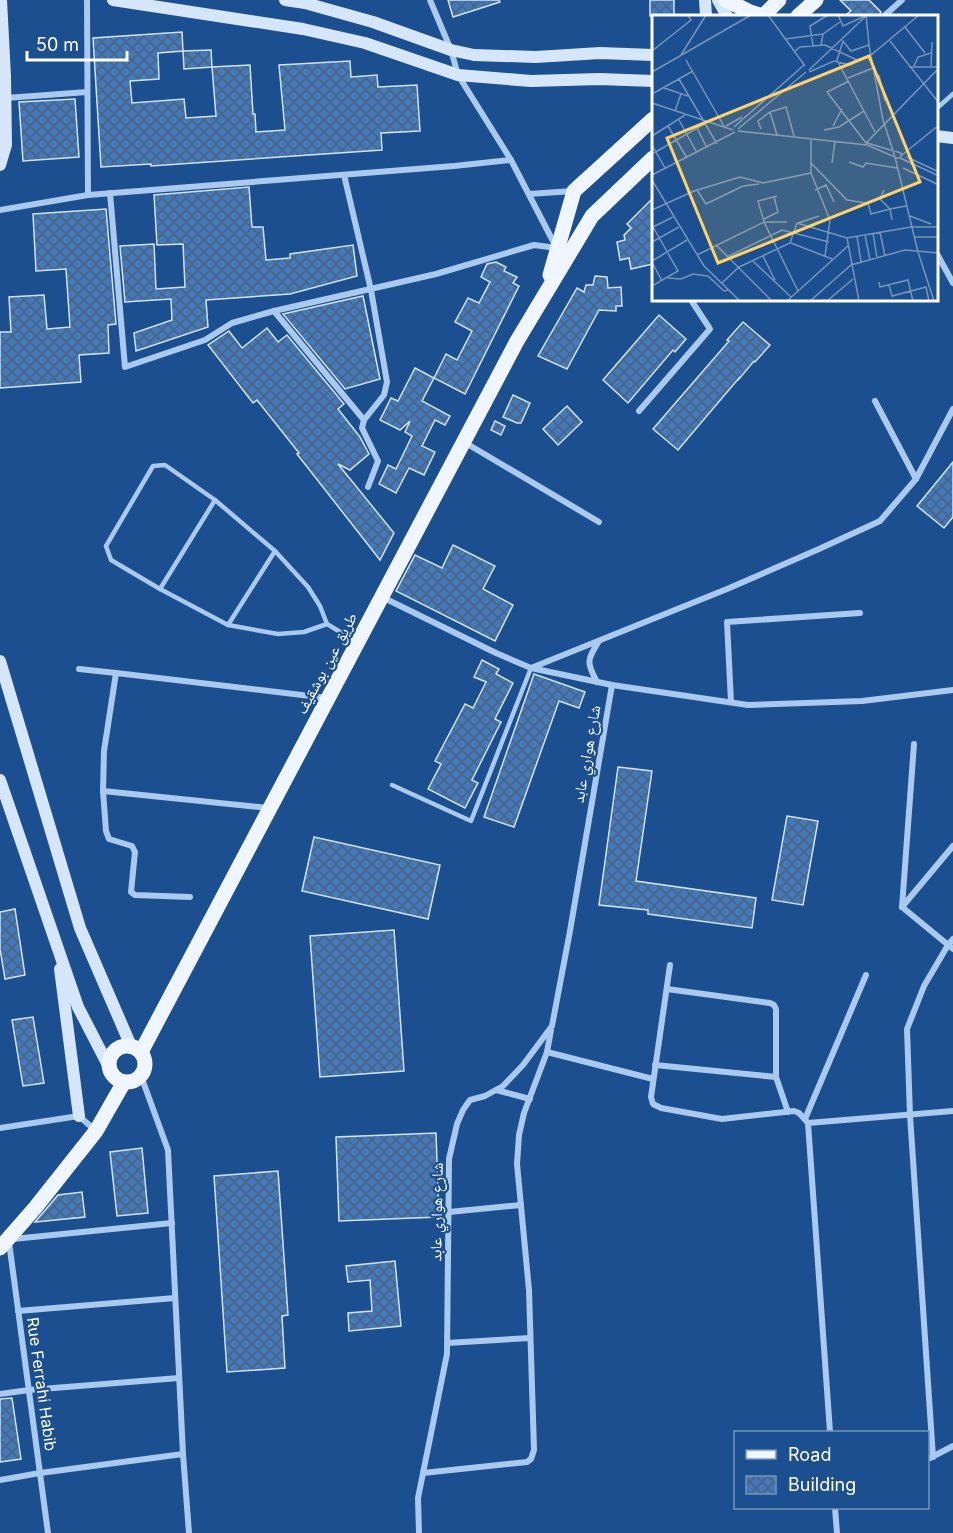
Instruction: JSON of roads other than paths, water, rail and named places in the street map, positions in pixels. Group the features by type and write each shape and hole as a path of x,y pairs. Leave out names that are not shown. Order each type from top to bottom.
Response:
{"main road":[{"path":"726,0 760,15"},
{"path":"764,15 779,0"},
{"path":"799,15 816,0"},
{"path":"546,292 574,191 652,120"},
{"name":"طريق عين بوشقيف","path":"136,1049 270,808 517,341 592,216 652,159"},
{"path":"119,1048 136,1049 145,1059 146,1065 141,1076 136,1080 124,1082 118,1080 113,1076 109,1067 114,1052 119,1048"},
{"path":"3,1242 35,1208 96,1131 124,1082"}],"street":[{"path":"0,165 6,145 1,0"},
{"path":"87,0 88,195"},
{"path":"113,0 303,29 365,44 458,75 531,81 600,79 652,81"},
{"path":"285,0 305,3 373,22 451,50 474,55 536,57 600,53 652,56"},
{"path":"430,0 451,50 458,75 511,160 557,248"},
{"path":"705,0 706,15"},
{"path":"718,0 726,15"},
{"path":"885,15 902,0"},
{"path":"6,98 87,92"},
{"path":"938,136 953,138"},
{"path":"0,210 88,195 511,160"},
{"path":"344,175 371,290 387,382 384,395 364,420 362,428 378,461 368,487"},
{"path":"528,194 574,191"},
{"path":"110,193 125,367 205,340 232,323 274,311 436,274 534,245 557,248"},
{"path":"938,256 953,283"},
{"path":"639,411 710,329 692,302"},
{"path":"274,311 364,420"},
{"path":"875,401 916,479"},
{"path":"531,668 727,589 880,521 916,479 953,409"},
{"path":"464,442 599,522"},
{"path":"381,596 531,668 612,685 748,705 862,701 953,690"},
{"path":"731,702 727,621 860,613"},
{"path":"597,682 589,667 590,656 600,640"},
{"path":"0,661 80,928 136,1049"},
{"path":"79,669 327,698"},
{"path":"116,673 104,751 103,791 106,831 109,838 132,846 135,852 131,892 135,895 190,897"},
{"name":"شارع هواري عابد","path":"419,1533 418,1498 447,1354 449,1159 457,1124 470,1100 485,1096 503,1086 523,1065 552,1026 612,685"},
{"path":"902,908 914,744"},
{"path":"0,780 78,1007 109,1067"},
{"path":"103,791 270,808"},
{"path":"902,908 953,846"},
{"path":"902,908 950,947"},
{"path":"928,1431 907,1029 924,986 953,939"},
{"path":"57,944 79,1116 96,1131"},
{"path":"670,965 651,1096 653,1104 660,1108 722,1119 788,1112 799,1113 807,1121 953,1111"},
{"path":"830,1431 807,1121 866,975"},
{"path":"667,989 774,1005 776,1010 776,1077 788,1112"},
{"path":"423,1473 527,1462 531,1459 534,1450 529,1290 518,1164 519,1135 547,1052 552,1026"},
{"path":"547,1052 653,1079"},
{"path":"656,1065 776,1077"},
{"path":"141,1076 168,1150 189,1533"},
{"path":"496,1090 530,1099"},
{"path":"0,1128 79,1116"},
{"path":"449,1212 521,1205"},
{"path":"3,1242 172,1223"},
{"name":"Rue Ferrahi Habib","path":"3,1242 18,1311 48,1533"},
{"path":"18,1311 175,1299"},
{"path":"447,1343 530,1338"},
{"path":"0,1394 179,1378"},
{"path":"929,1441 930,1458 953,1446"},
{"path":"0,1480 183,1454"},
{"path":"835,1509 837,1533"}],"lane":[{"path":"938,107 953,94"},
{"path":"327,624 304,632 278,634 228,625 111,560 105,546 153,466 165,465 215,500 275,551 308,587 320,606 327,624 357,642"},
{"path":"160,589 215,500"},
{"path":"228,625 275,551"},
{"path":"392,785 471,821 531,668"}]}
